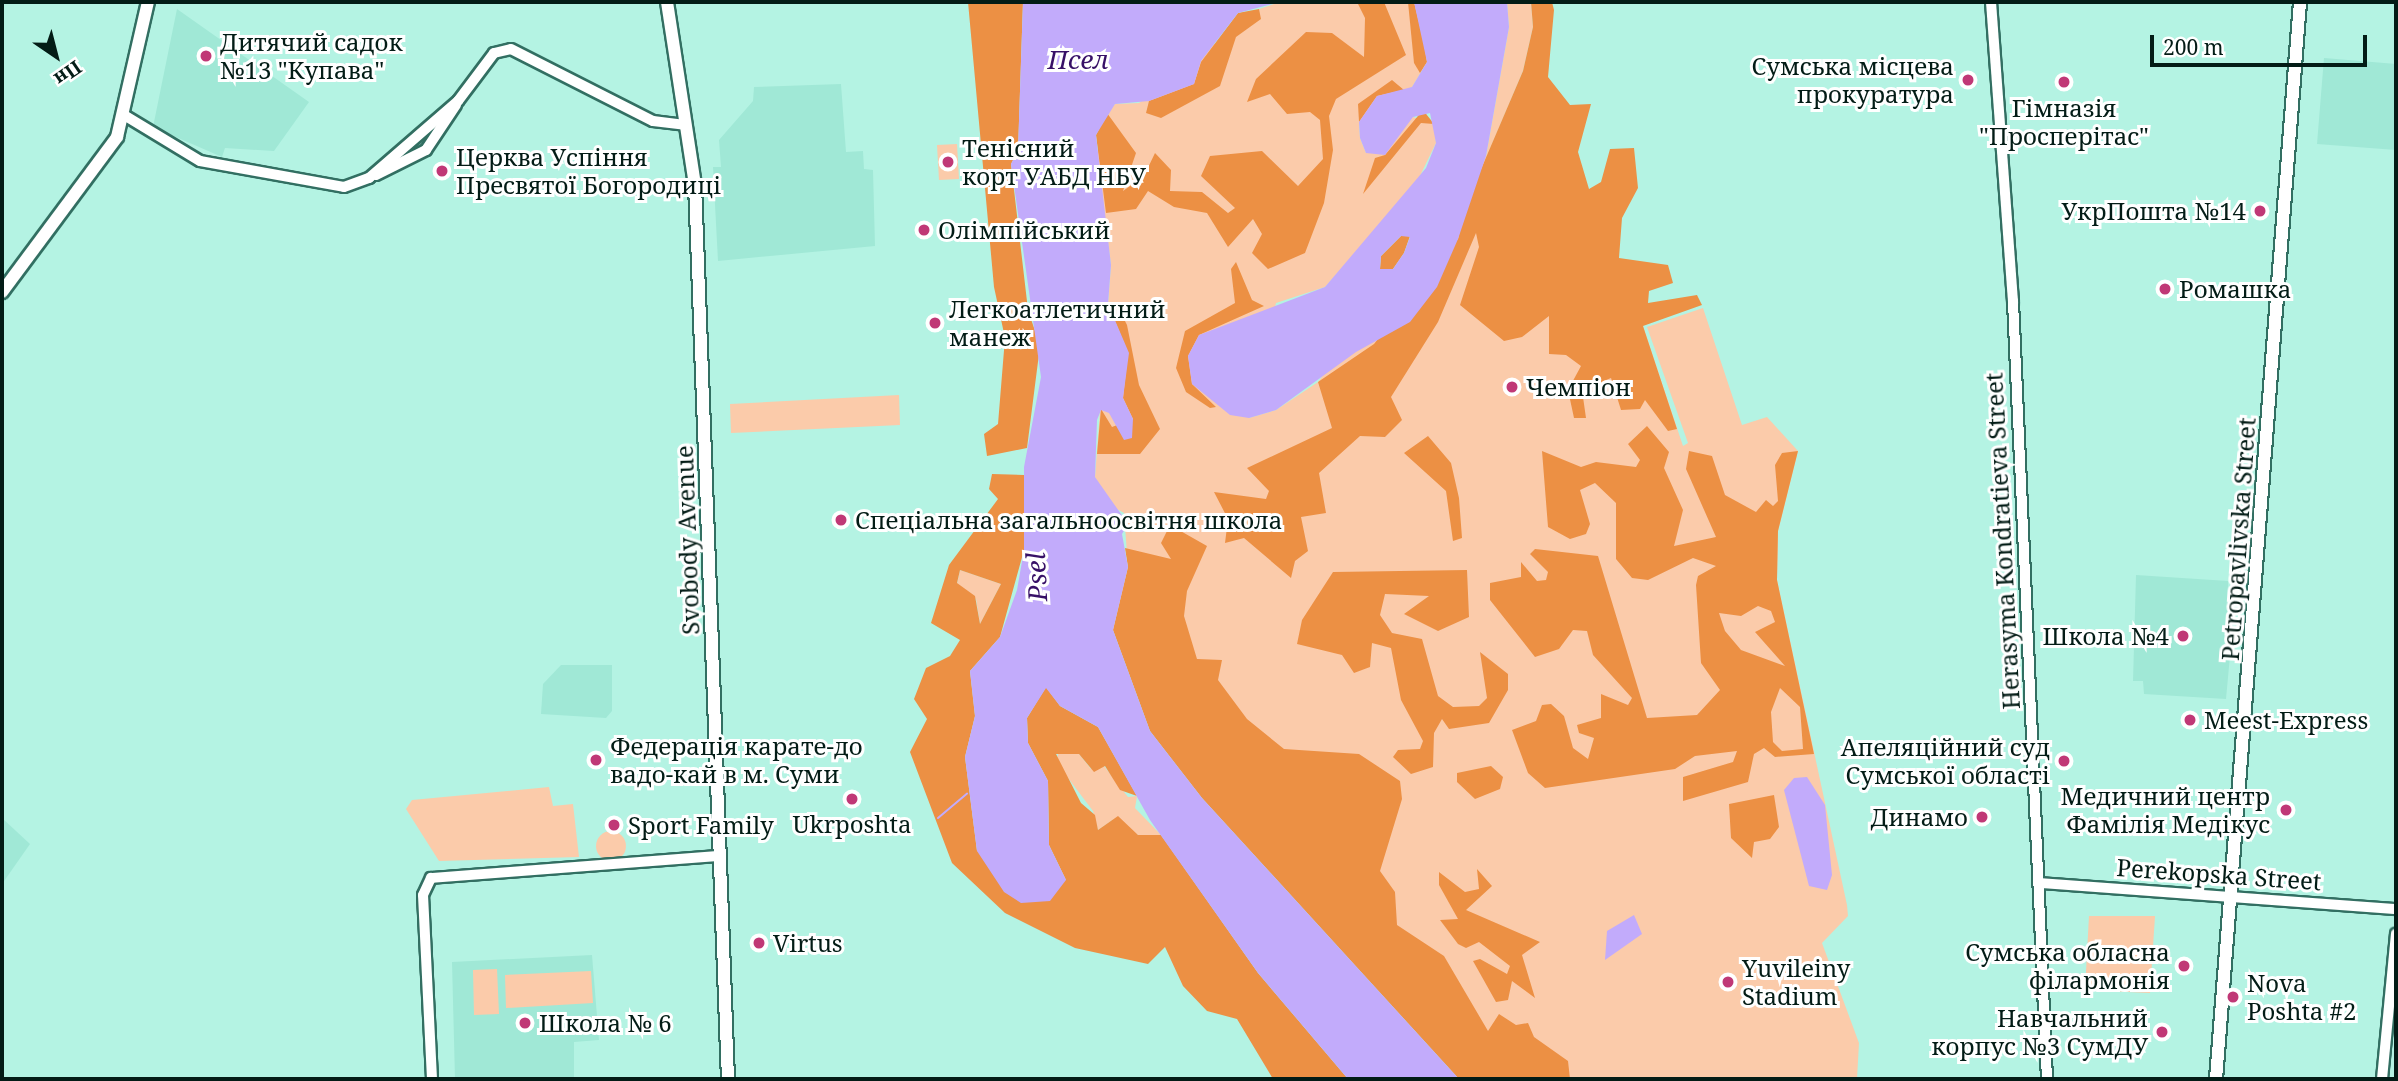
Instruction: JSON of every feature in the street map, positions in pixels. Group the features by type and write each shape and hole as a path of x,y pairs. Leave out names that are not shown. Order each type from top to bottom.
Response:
{"main road":[{"path":"2,292 96,170 124,115 148,2"},
{"name":"Svobody Avenue","path":"667,2 685,125 699,272 728,1079"},
{"name":"Petropavlivska Street","path":"2216,1079 2300,2"}],"street":[{"name":"Herasyma Kondratieva Street","path":"1991,2 2013,301 2047,1079"},
{"path":"124,115 214,164 329,187 369,178 426,150 495,52 520,50 653,121 685,125"},
{"path":"369,178 458,101"},
{"path":"432,1079 423,895 431,878 719,856"},
{"name":"Perekopska Street","path":"2039,883 2232,893 2396,909"},
{"path":"2382,1079 2396,934"}],"shaded area":[{"path":"968,2 1023,2 1018,151 1011,164 1028,310 1040,346 1027,448 987,456 984,434 998,424 1005,338 994,287"},
{"path":"1280,2 1414,2 1427,62 1412,87 1359,122 1360,138 1366,153 1413,117 1434,124 1436,143 1416,184 1325,287 1276,303 1249,418 1276,410 1318,382 1486,156 1509,27 1507,2 1531,2 1533,27 1523,71 1487,156 1643,326 1683,446 1688,443 1647,327 1703,308 1742,425 1767,417 1798,451 1778,531 1777,580 1847,905 1848,916 1822,943 1859,1043 1857,1079 1459,1079 1113,630 1128,567 1124,513 1108,504 1095,477 1111,265 1097,154 1107,113 1115,104 1139,103 1259,9"},
{"path":"1357,2 1384,2 1406,55 1336,99 1329,116 1333,150 1324,203 1305,253 1268,269 1252,253 1262,234 1253,219 1228,247 1207,213 1174,207 1148,191 1136,209 1106,213 1096,135 1107,113 1136,153 1123,191 1144,176 1155,153 1171,170 1170,191 1202,192 1228,213 1235,208 1201,176 1210,156 1262,151 1298,186 1323,159 1320,120 1310,112 1287,114 1270,94 1247,102 1256,79 1306,32 1332,33 1364,57 1365,18"},
{"path":"1408,2 1414,2 1424,43 1427,62 1420,73 1414,63"},
{"path":"1531,2 1552,2 1554,10 1548,77 1570,105 1591,104 1578,152 1589,189 1601,182 1610,149 1634,148 1638,188 1622,218 1619,258 1668,265 1673,283 1649,291 1648,303 1697,295 1702,305 1643,326 1677,429 1668,431 1645,400 1640,409 1621,410 1611,378 1582,390 1586,418 1574,418 1568,390 1581,366 1566,355 1549,354 1549,316 1522,337 1504,341 1460,305 1479,247 1476,233 1438,322 1391,397 1402,420 1385,437 1360,436 1319,473 1326,513 1301,517 1308,551 1295,561 1291,578 1244,538 1225,543 1228,519 1214,492 1266,499 1269,491 1247,468 1332,428 1318,382 1374,344 1458,239 1467,202 1523,71 1533,27"},
{"name":"Дитячий садок №13 \"Купава\"","path":"177,9 309,102 274,151 225,148 222,157 153,127"},
{"path":"1259,9 1261,19 1236,37 1220,86 1161,118 1146,113 1149,101 1194,84 1201,62 1238,13"},
{"path":"2324,58 2396,64 2396,150 2317,144"},
{"path":"1392,80 1404,90 1377,96 1359,122 1358,104"},
{"path":"841,84 846,152 863,151 864,169 873,170 875,246 718,261 713,167 721,167 719,140 753,101 754,87"},
{"path":"1423,110 1434,124 1421,123 1363,194 1375,158 1385,155"},
{"name":"Тенісний корт УАБД НБУ","path":"957,144 959,179 939,180 937,145"},
{"path":"1401,236 1410,236 1404,253 1393,269 1380,269 1381,256"},
{"path":"1236,262 1252,300 1264,306 1199,335 1188,356 1192,384 1216,407 1210,408 1186,392 1176,368 1185,331 1235,303 1231,269"},
{"path":"1108,304 1117,305 1127,325 1139,385 1160,429 1140,454 1097,454 1101,409 1112,427 1133,419 1123,398 1128,353"},
{"path":"899,395 900,425 731,433 730,404"},
{"path":"1647,426 1669,452 1664,468 1683,510 1674,546 1716,537 1686,469 1689,451 1712,456 1725,495 1756,512 1766,500 1773,506 1778,501 1775,465 1782,453 1798,451 1778,531 1777,580 1814,754 1775,757 1764,748 1754,754 1748,782 1683,801 1683,777 1733,762 1737,751 1695,756 1675,769 1545,788 1528,773 1512,730 1536,721 1542,705 1551,704 1564,716 1573,748 1588,759 1594,738 1579,733 1577,725 1601,718 1601,694 1628,705 1632,698 1593,655 1587,631 1573,630 1559,649 1535,657 1490,600 1490,583 1521,577 1521,562 1537,581 1546,580 1548,572 1530,554 1535,549 1598,556 1647,718 1697,715 1720,690 1701,663 1696,585 1698,576 1716,566 1693,558 1648,580 1632,578 1616,559 1616,503 1595,483 1580,490 1590,524 1586,534 1570,539 1548,527 1542,451 1581,467 1596,462 1636,467 1640,460 1628,444","holes":["1758,606 1771,611 1775,622 1755,632 1785,666 1741,650 1725,631 1719,613 1741,616","1780,688 1800,707 1803,749 1782,751 1773,742 1771,712"]},
{"path":"1428,436 1451,463 1459,498 1462,538 1453,541 1446,491 1404,453"},
{"path":"992,474 1024,475 1024,550 1000,637 970,671 975,716 965,757 977,851 1066,880 1049,845 1048,781 1028,743 1027,718 1046,687 1060,706 1098,727 1137,796 1120,790 1105,766 1094,772 1079,754 1056,754 1081,803 1095,815 1098,830 1118,816 1138,835 1161,835 1258,973 1348,1079 1273,1079 1237,1019 1207,1011 1183,986 1165,947 1148,964 1075,948 1005,913 952,863 910,752 927,719 914,699 926,668 950,656 960,640 931,623 949,565 998,499 989,489","holes":["960,570 1001,584 980,624 975,596 957,583"]},
{"path":"1170,525 1207,546 1187,591 1184,616 1197,659 1222,660 1218,680 1247,719 1284,749 1359,754 1400,781 1402,799 1380,871 1395,892 1397,925 1444,956 1488,1031 1499,1014 1516,1025 1528,1023 1534,1037 1568,1061 1570,1079 1459,1079 1202,798 1150,731 1113,630 1128,567 1125,548 1171,559 1161,543"},
{"path":"960,570 1001,584 980,624 976,599 957,584"},
{"path":"1467,570 1469,617 1438,631 1404,614 1429,596 1385,594 1380,615 1392,633 1422,639 1438,696 1453,707 1479,706 1487,698 1480,652 1508,674 1508,690 1489,723 1449,729 1442,719 1434,733 1433,767 1411,774 1393,757 1398,750 1420,749 1423,741 1401,700 1391,648 1372,643 1370,667 1354,673 1342,655 1297,644 1302,620 1333,572"},
{"name":"Школа №4","path":"2136,575 2228,581 2228,590 2236,591 2226,699 2144,694 2143,681 2133,681"},
{"path":"561,665 612,665 612,711 606,718 541,714 543,684"},
{"path":"1059,751 1079,754 1091,769 1104,766 1128,797 1137,796 1135,808 1161,835 1138,835 1114,819 1098,830 1093,811 1056,762"},
{"path":"1491,766 1503,777 1500,789 1475,799 1457,782 1457,773"},
{"path":"549,787 553,806 573,804 579,857 439,861 406,809 412,800"},
{"path":"1774,795 1779,827 1770,839 1754,842 1752,858 1731,838 1729,804"},
{"path":"2,818 30,844 2,884"},
{"path":"611,831 622,835 626,846 622,857 611,861 600,857 596,846 600,835"},
{"path":"1477,869 1492,886 1466,910 1540,942 1522,955 1535,998 1512,981 1508,1000 1496,1002 1473,961 1480,959 1507,974 1510,966 1479,942 1466,948 1458,944 1440,920 1458,919 1439,885 1439,872 1465,892 1479,889"},
{"path":"2089,916 2155,916 2150,993 2085,990"},
{"name":"Школа № 6","path":"592,955 599,1040 574,1042 574,1079 455,1079 452,962"},
{"path":"497,969 499,1014 474,1015 473,970"},
{"path":"591,971 593,1003 506,1008 505,975"}],"water":[{"name":"Псел","path":"1023,2 1280,2 1238,13 1201,61 1194,84 1149,101 1115,104 1096,135 1111,265 1108,304 1129,353 1123,398 1133,419 1132,438 1124,440 1109,413 1101,410 1097,420 1095,477 1128,524 1122,534 1128,567 1113,630 1150,731 1202,798 1459,1079 1348,1079 1258,973 1150,820 1098,727 1060,706 1046,688 1027,718 1028,743 1048,781 1049,845 1066,880 1050,901 1021,903 1004,892 977,851 965,757 975,716 970,671 1000,637 1017,590 1024,550 1024,467 1041,377 1011,164 1018,150"},
{"path":"1414,2 1507,2 1509,27 1486,156 1458,239 1437,287 1410,322 1356,352 1276,410 1249,418 1230,415 1192,384 1188,356 1199,335 1325,287 1426,168 1436,143 1430,113 1413,117 1385,155 1366,153 1360,138 1359,122 1377,96 1412,87 1427,62","holes":["1401,236 1410,237 1404,253 1393,269 1380,269 1381,256"]},
{"path":"1807,777 1825,805 1832,875 1827,890 1809,886 1784,790 1794,778"},
{"path":"1634,915 1642,934 1605,960 1607,931"}],"waterway":[{"path":"938,818 967,794"}],"place":[{"name":"Дитячий садок №13 \"Купава\"","path":"206,56"},
{"name":"Сумська місцева прокуратура","path":"1968,80"},
{"name":"Гімназія \"Просперітас\"","path":"2064,82"},
{"name":"Тенісний корт УАБД НБУ","path":"948,162"},
{"name":"Церква Успіння Пресвятої Богородиці","path":"442,171"},
{"name":"УкрПошта №14","path":"2260,211"},
{"name":"Олімпійський","path":"924,230"},
{"name":"Ромашка","path":"2165,289"},
{"name":"Легкоатлетичний манеж","path":"935,323"},
{"name":"Чемпіон","path":"1512,387"},
{"name":"Спеціальна загальноосвітня школа","path":"841,520"},
{"name":"Школа №4","path":"2183,636"},
{"name":"Meest-Express","path":"2190,720"},
{"name":"Федерація карате-до вадо-кай в м. Суми","path":"596,760"},
{"name":"Апеляційний суд Сумської області","path":"2064,761"},
{"name":"Ukrposhta","path":"852,799"},
{"name":"Медичний центр Фамілія Медікус","path":"2286,810"},
{"name":"Динамо","path":"1982,817"},
{"name":"Sport Family","path":"614,825"},
{"name":"Virtus","path":"759,943"},
{"name":"Сумська обласна філармонія","path":"2184,966"},
{"name":"Yuvileiny Stadium","path":"1728,982"},
{"name":"Nova Poshta #2","path":"2233,997"},
{"name":"Школа № 6","path":"525,1023"},
{"name":"Навчальний корпус №3 СумДУ","path":"2162,1032"}],"water label":[{"name":"Psel","path":"1037,577"}]}
